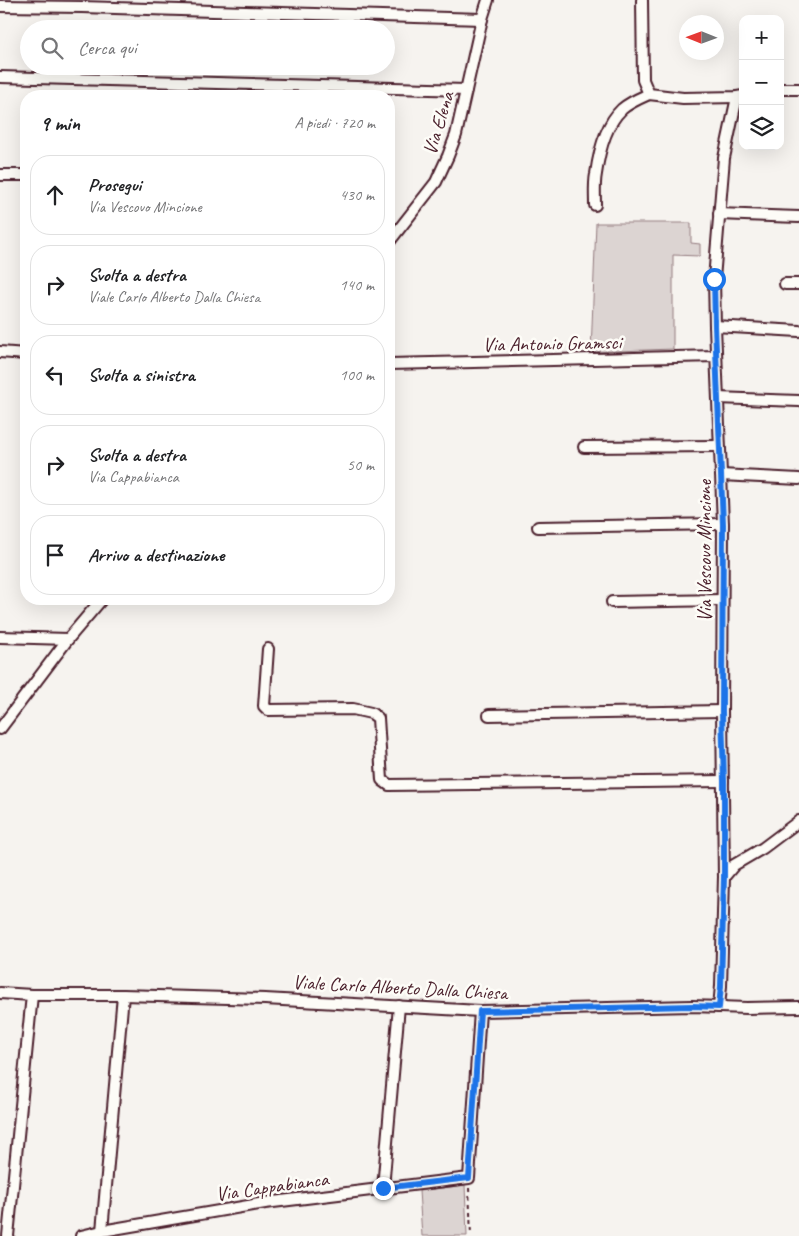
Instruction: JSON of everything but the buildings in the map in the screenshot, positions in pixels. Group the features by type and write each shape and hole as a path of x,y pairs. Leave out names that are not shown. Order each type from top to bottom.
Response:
{"street":[{"name":"Via Elena","path":"395,234 436,182 448,156 456,135 488,0"},
{"path":"642,0 643,80 649,94"},
{"path":"0,6 102,7 482,19"},
{"path":"0,77 466,90"},
{"path":"784,89 799,89"},
{"path":"595,205 595,175 605,136 612,121 621,110 649,94 683,98 739,97"},
{"name":"Via Vescovo Mincione","path":"719,1007 724,877 722,711 723,524 714,279 724,158 739,101"},
{"path":"0,175 20,174"},
{"path":"719,214 799,217"},
{"path":"785,284 799,284"},
{"path":"715,326 799,331"},
{"path":"0,352 20,354"},
{"name":"Via Antonio Gramsci","path":"395,364 716,356"},
{"path":"718,398 799,401"},
{"path":"584,447 719,446"},
{"path":"721,475 799,479"},
{"path":"538,527 723,524"},
{"path":"612,602 722,600"},
{"path":"2,723 97,605"},
{"path":"0,637 68,639"},
{"path":"268,649 264,706 268,710 353,708 371,713 378,718 382,780 389,785 724,781"},
{"path":"489,715 722,711"},
{"path":"724,877 734,865 763,848 799,821"},
{"name":"Viale Carlo Alberto Dalla Chiesa","path":"0,993 265,999 480,1011 692,1006 799,1007"},
{"path":"8,1236 32,995"},
{"path":"102,1231 123,995"},
{"path":"383,1188 399,1006"},
{"path":"469,1178 480,1011"},
{"name":"Via Cappabianca","path":"82,1236 265,1203 469,1178"}],"path":[{"path":"469,1178 471,1236"}],"shaded area":[{"path":"596,223 691,223 691,243 700,244 700,256 673,255 673,349 591,352"},
{"path":"465,1185 467,1236 422,1236 419,1191"}],"route":[{"path":"383,1188 469,1178 480,1011 719,1007 724,877 722,711 723,524 714,279"}]}
